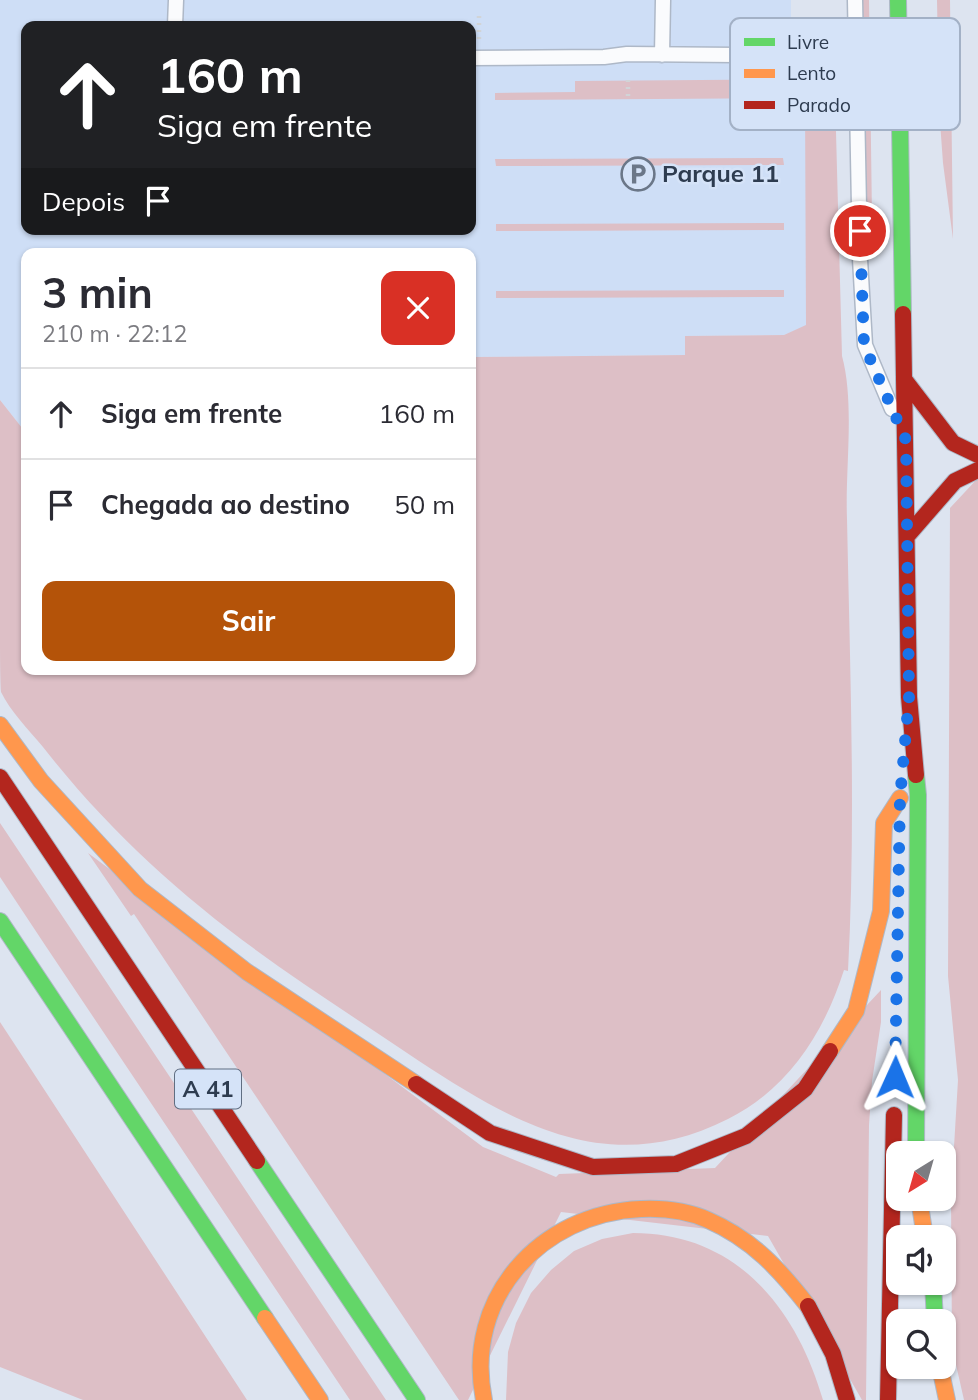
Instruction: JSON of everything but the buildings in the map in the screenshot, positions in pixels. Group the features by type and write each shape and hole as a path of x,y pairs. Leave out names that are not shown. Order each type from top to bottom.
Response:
{"main road":[{"path":"898,0 898,18"},
{"path":"900,130 909,697 918,796 916,1141"},
{"path":"904,379 953,443 978,455"},
{"path":"908,535 955,481 978,470"},
{"path":"899,849 900,798 909,697"},
{"path":"0,725 41,781 140,889 247,972 490,1133 593,1167 676,1164 746,1136 805,1089 856,1011 881,911 884,823 900,798"},
{"name":"A 41","path":"0,777 417,1400"},
{"path":"0,921 317,1400"},
{"path":"888,1400 894,1096"},
{"path":"484,1400 482,1352 494,1305 505,1284 519,1265 549,1236 589,1216 626,1207 665,1208 700,1216 735,1232 772,1260 803,1297 827,1337 844,1381 848,1400"},
{"path":"943,1379 947,1400"}],"lane":[{"path":"176,0 176,21"},
{"path":"662,55 663,0"},
{"path":"855,0 855,18"},
{"path":"476,58 730,55"},
{"path":"857,130 864,345 906,440"}],"path":[{"path":"476,46 479,11"},
{"path":"628,80 628,99"}],"shaded area":[{"name":"Parque 11","path":"0,0 791,0 791,18 730,18 730,130 831,130 806,326 784,335 685,336 685,355 476,357 476,248 21,248 21,427 0,400"},
{"path":"861,0 869,0 869,18 861,18"},
{"path":"937,0 950,0 950,18 937,18"},
{"path":"730,80 730,98 495,100 495,93 575,92 575,81"},
{"path":"805,130 836,130 842,356 848,395 849,436 847,499 852,801 848,971 844,970 826,1016 801,1057 769,1092 728,1119 685,1136 644,1144 605,1144 567,1136 529,1123 456,1085 267,958 164,876 101,815 15,713 1,692 0,400 21,427 21,675 476,675 476,357 685,355 685,336 784,335 806,325"},
{"path":"864,130 871,130 872,217 869,221 866,220"},
{"path":"941,130 952,130 953,239"},
{"path":"783,158 784,165 535,166 496,166 495,159"},
{"path":"784,223 784,230 496,231 496,224"},
{"path":"784,290 784,297 496,298 496,291"},
{"path":"978,478 978,1400 964,1400 956,1365 956,1309 952,1309 952,1295 956,1295 956,1225 951,1225 951,1211 956,1211 954,1141 958,1080 948,976 950,508"},
{"path":"0,823 386,1400 350,1400 45,945 0,877"},
{"path":"88,853 483,1147 556,1177 559,1174 715,1168 881,990 881,1022 872,1081 869,1125 866,1400 862,1400 768,1236 561,1212 468,1400 459,1400 134,914 131,916"},
{"path":"0,1022 247,1400 83,1400 0,1367"},
{"path":"633,1233 670,1236 702,1246 731,1261 756,1282 778,1306 796,1335 823,1400 506,1400 508,1352 516,1323 531,1293 551,1270 574,1251 602,1239"}],"traffic: fast":[{"path":"898,0 898,18"},
{"path":"900,130 903,314"},
{"path":"916,775 916,1141"},
{"path":"0,921 265,1318"},
{"path":"257,1161 417,1400"},
{"path":"934,1295 934,1309"}],"traffic: slow":[{"path":"0,725 41,781 140,889 247,972 416,1084"},
{"path":"830,1051 856,1011 881,911 884,823 900,798"},
{"path":"484,1400 481,1363 486,1328 498,1296 517,1268 542,1244 571,1226 605,1214 658,1209 684,1212 708,1220 752,1246 787,1280 808,1306"},
{"path":"921,1211 923,1225"},
{"path":"265,1318 320,1400"},
{"path":"943,1379 947,1400"}],"traffic: jam":[{"path":"903,314 909,697 916,775"},
{"path":"904,379 953,443 978,455"},
{"path":"908,535 955,481 978,470"},
{"path":"0,777 257,1161"},
{"path":"416,1084 490,1133 593,1167 676,1164 746,1136 805,1089 830,1051"},
{"path":"888,1400 894,1115"},
{"path":"808,1306 833,1354 847,1400"}],"place":[{"name":"Parque 11","path":"638,174"}],"route":[{"path":"860,231 864,345 906,440 909,697 900,798 895,1077"}]}
